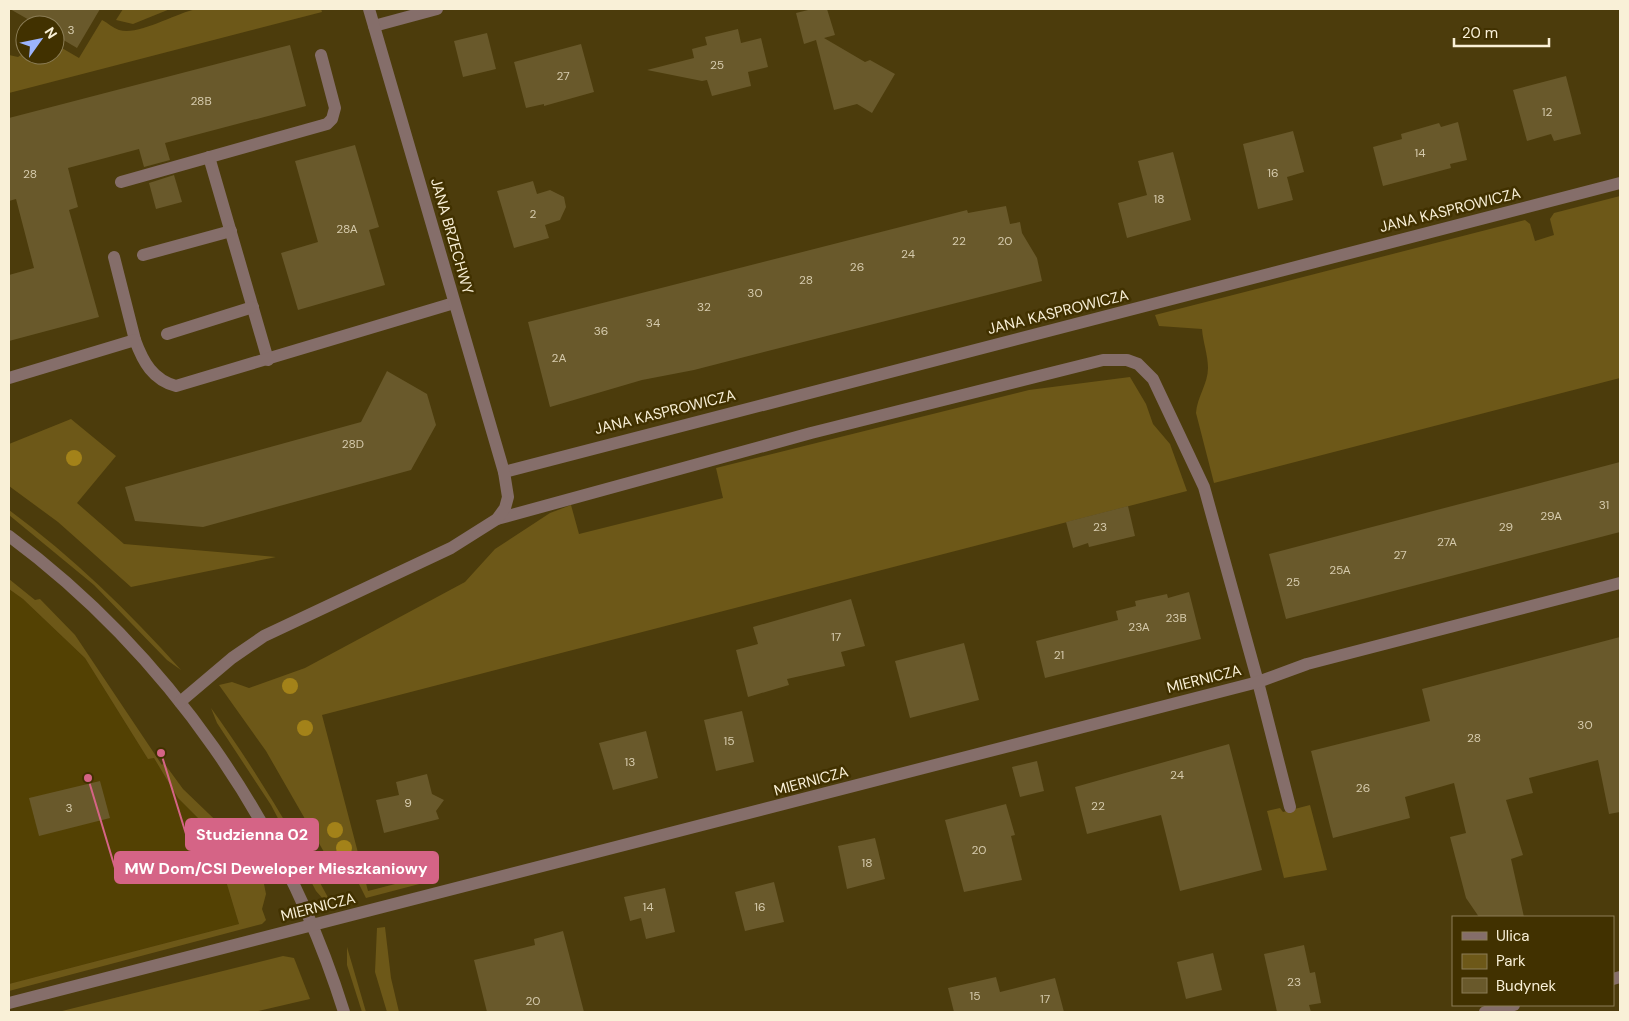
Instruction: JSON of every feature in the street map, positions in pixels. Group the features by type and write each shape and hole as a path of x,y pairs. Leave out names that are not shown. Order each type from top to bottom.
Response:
{"street":[{"name":"JANA BRZECHWY","path":"369,9 504,472 508,497 506,508 498,519"},
{"path":"374,26 436,9"},
{"path":"120,182 327,124 332,120 335,108 321,55"},
{"path":"209,157 268,360"},
{"name":"JANA KASPROWICZA","path":"504,472 1620,183"},
{"path":"144,255 230,231"},
{"path":"114,258 135,340 146,366 166,383 176,386 454,303"},
{"path":"167,334 253,307"},
{"path":"9,378 135,340"},
{"path":"180,702 232,658 264,636 450,548 498,519 811,433 1103,360 1127,360 1138,364 1154,378 1204,487 1258,682 1290,807"},
{"path":"9,536 57,574 106,620 151,667 214,747 252,805 287,870 313,925 344,1012"},
{"name":"MIERNICZA","path":"9,1003 1258,682 1307,664 1620,583"},
{"path":"1485,1012 1510,1006"}],"shaded area":[{"path":"9,589 23,599 85,658 148,759 154,758 178,798 199,819 219,858 239,924 9,984"}],"green space":[{"path":"123,9 170,9 133,24 116,20"},
{"path":"197,9 321,9 322,12 9,93 9,55 15,56 15,65 65,65 65,50 79,58 102,20 119,30 137,30"},
{"path":"1620,196 1620,378 1214,483 1196,413 1198,401 1208,374 1202,329 1159,326 1155,315 1525,220 1530,224 1535,241 1554,235 1550,219 1554,213"},
{"path":"1130,377 1146,404 1153,424 1170,444 1187,491 322,715 368,891 426,876 427,882 366,898 357,880 328,859 266,751 219,685 232,682 249,688 305,668 465,582 495,549 550,513 571,505 579,534 723,498 716,468 1029,390"},
{"path":"71,419 116,456 77,503 124,544 276,557 131,587 58,522 9,486 9,444"},
{"path":"9,510 78,566 141,627 181,670 167,660 94,585 9,515"},
{"path":"9,579 35,600 40,599 75,635 162,765 164,763 183,789 233,837 264,884 266,894 262,909 266,920 262,924 9,991 9,984 239,924 219,858 199,819 178,798 154,758 148,759 85,658 23,599 9,589"},
{"path":"211,708 274,802 330,901 324,900 316,891 271,805 217,723"},
{"path":"1310,805 1327,870 1284,878 1267,811 1280,808 1283,812"},
{"path":"385,927 391,978 399,1012 387,1012 375,972 377,928"},
{"path":"347,947 366,1012 362,1012 347,965"},
{"path":"283,956 294,958 310,999 254,1012 58,1012"}],"building":[{"path":"10,9 100,9 77,48 65,41 65,15 20,15"},
{"path":"812,9 827,9 835,35 824,38 865,62 870,60 895,74 872,113 857,104 834,110 816,40 804,44 796,13"},
{"path":"738,29 741,43 761,38 768,67 748,72 751,86 712,96 707,80 702,81 647,70 694,58 692,49 707,45 705,37"},
{"path":"487,33 496,69 463,77 454,41"},
{"path":"581,44 594,92 544,106 544,104 526,108 514,62"},
{"path":"290,45 306,106 165,143 170,160 144,167 139,149 68,168 78,207 69,210 99,317 9,341 9,275 34,268 16,199 9,201 9,118"},
{"path":"1566,76 1581,134 1554,141 1551,134 1527,141 1513,90"},
{"path":"1458,122 1467,160 1450,164 1451,168 1383,186 1373,147 1402,139 1401,134 1439,123 1441,127"},
{"path":"1293,131 1304,172 1287,177 1293,200 1258,209 1243,144"},
{"path":"355,145 379,227 369,230 385,285 298,310 281,253 318,242 295,161"},
{"path":"1173,152 1191,220 1127,238 1118,203 1147,195 1138,161"},
{"path":"174,175 182,202 156,209 149,183"},
{"path":"533,181 537,194 550,190 564,197 566,207 560,220 545,225 549,238 514,248 497,191"},
{"path":"1006,206 1010,224 1020,222 1022,233 1037,258 1042,281 694,370 642,380 550,407 528,322 967,210 968,213"},
{"path":"387,371 427,394 436,425 411,470 203,527 135,521 125,487 361,422"},
{"path":"1620,462 1620,532 1286,619 1269,554"},
{"path":"1128,506 1135,536 1089,547 1088,543 1073,548 1066,522"},
{"path":"1189,592 1201,639 1045,678 1036,641 1118,620 1116,611 1136,606 1135,601 1167,594 1168,598"},
{"path":"851,599 865,646 841,652 845,666 787,679 789,685 748,697 736,650 758,644 753,627"},
{"path":"1620,637 1620,812 1609,814 1598,760 1529,778 1533,793 1506,800 1523,855 1511,859 1524,916 1478,916 1466,898 1450,837 1466,833 1454,783 1405,797 1410,818 1333,838 1311,751 1430,721 1422,689"},
{"path":"964,643 979,700 910,718 895,661"},
{"path":"742,711 754,762 716,771 704,720"},
{"path":"646,731 658,778 613,790 599,743"},
{"path":"1229,744 1262,870 1180,891 1161,815 1087,834 1075,787"},
{"path":"1037,761 1044,791 1020,797 1012,767"},
{"path":"427,774 432,794 444,800 436,811 439,819 384,833 376,800 399,795 396,782"},
{"path":"100,781 110,818 39,836 29,798"},
{"path":"1006,804 1015,835 1011,836 1022,880 964,892 945,820"},
{"path":"875,838 885,879 847,889 838,846"},
{"path":"774,882 784,922 745,931 735,892"},
{"path":"665,888 675,932 646,939 641,918 630,921 624,897"},
{"path":"563,931 584,1012 487,1012 474,960 535,945 534,939"},
{"path":"1304,945 1310,973 1315,972 1321,1003 1309,1005 1311,1012 1277,1012 1264,954"},
{"path":"1213,953 1222,990 1186,999 1177,962"},
{"path":"996,977 1000,992 1055,978 1064,1012 954,1012 948,988"}],"place":[{"name":"Studzienna 02","path":"161,753"},
{"name":"MW Dom/CSI Deweloper Mieszkaniowy","path":"88,778"}]}
